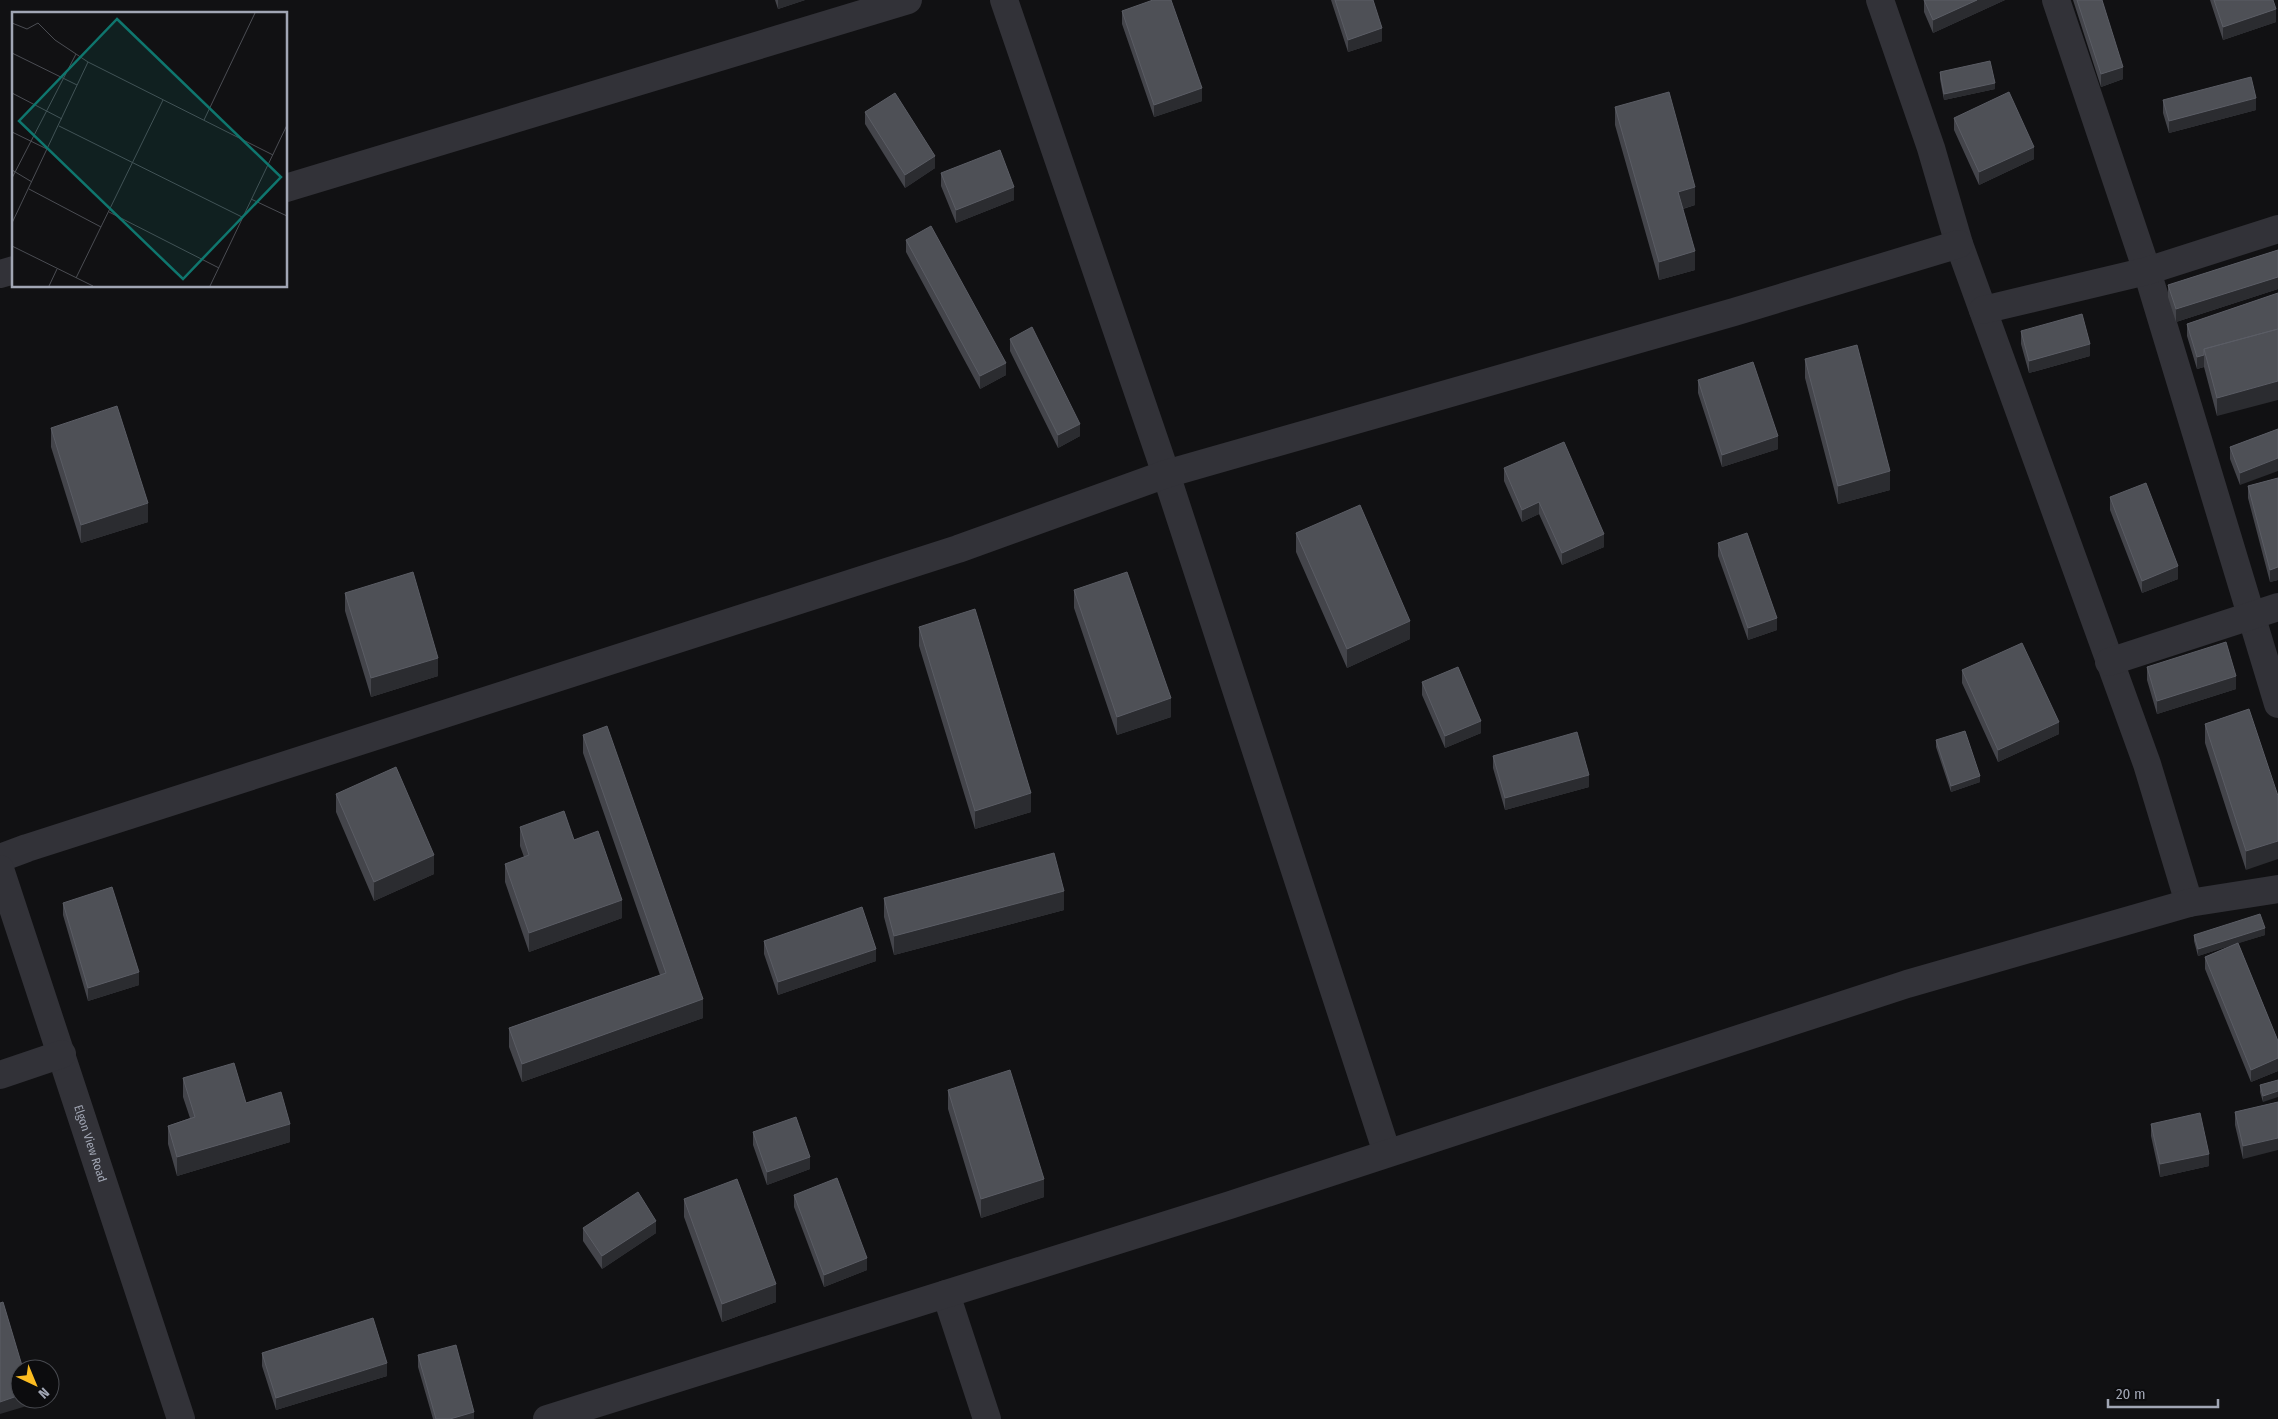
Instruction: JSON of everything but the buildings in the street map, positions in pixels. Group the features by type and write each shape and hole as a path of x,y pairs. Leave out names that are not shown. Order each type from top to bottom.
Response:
{"street":[{"path":"288,187 908,0"},
{"path":"1004,0 1166,474 1388,1153"},
{"path":"1880,0 1931,148 1959,244 2147,764 2189,903"},
{"path":"2056,0 2147,271 2278,704"},
{"path":"1983,310 2147,271 2278,229"},
{"path":"0,858 958,549 1166,474 1734,312 1959,244"},
{"path":"2109,662 2278,607"},
{"name":"Elgon View Road","path":"0,869 181,1419"},
{"path":"547,1419 1388,1153 1906,984 2189,903 2278,889"},
{"path":"0,1075 62,1054"},
{"path":"946,1294 988,1419"}]}
